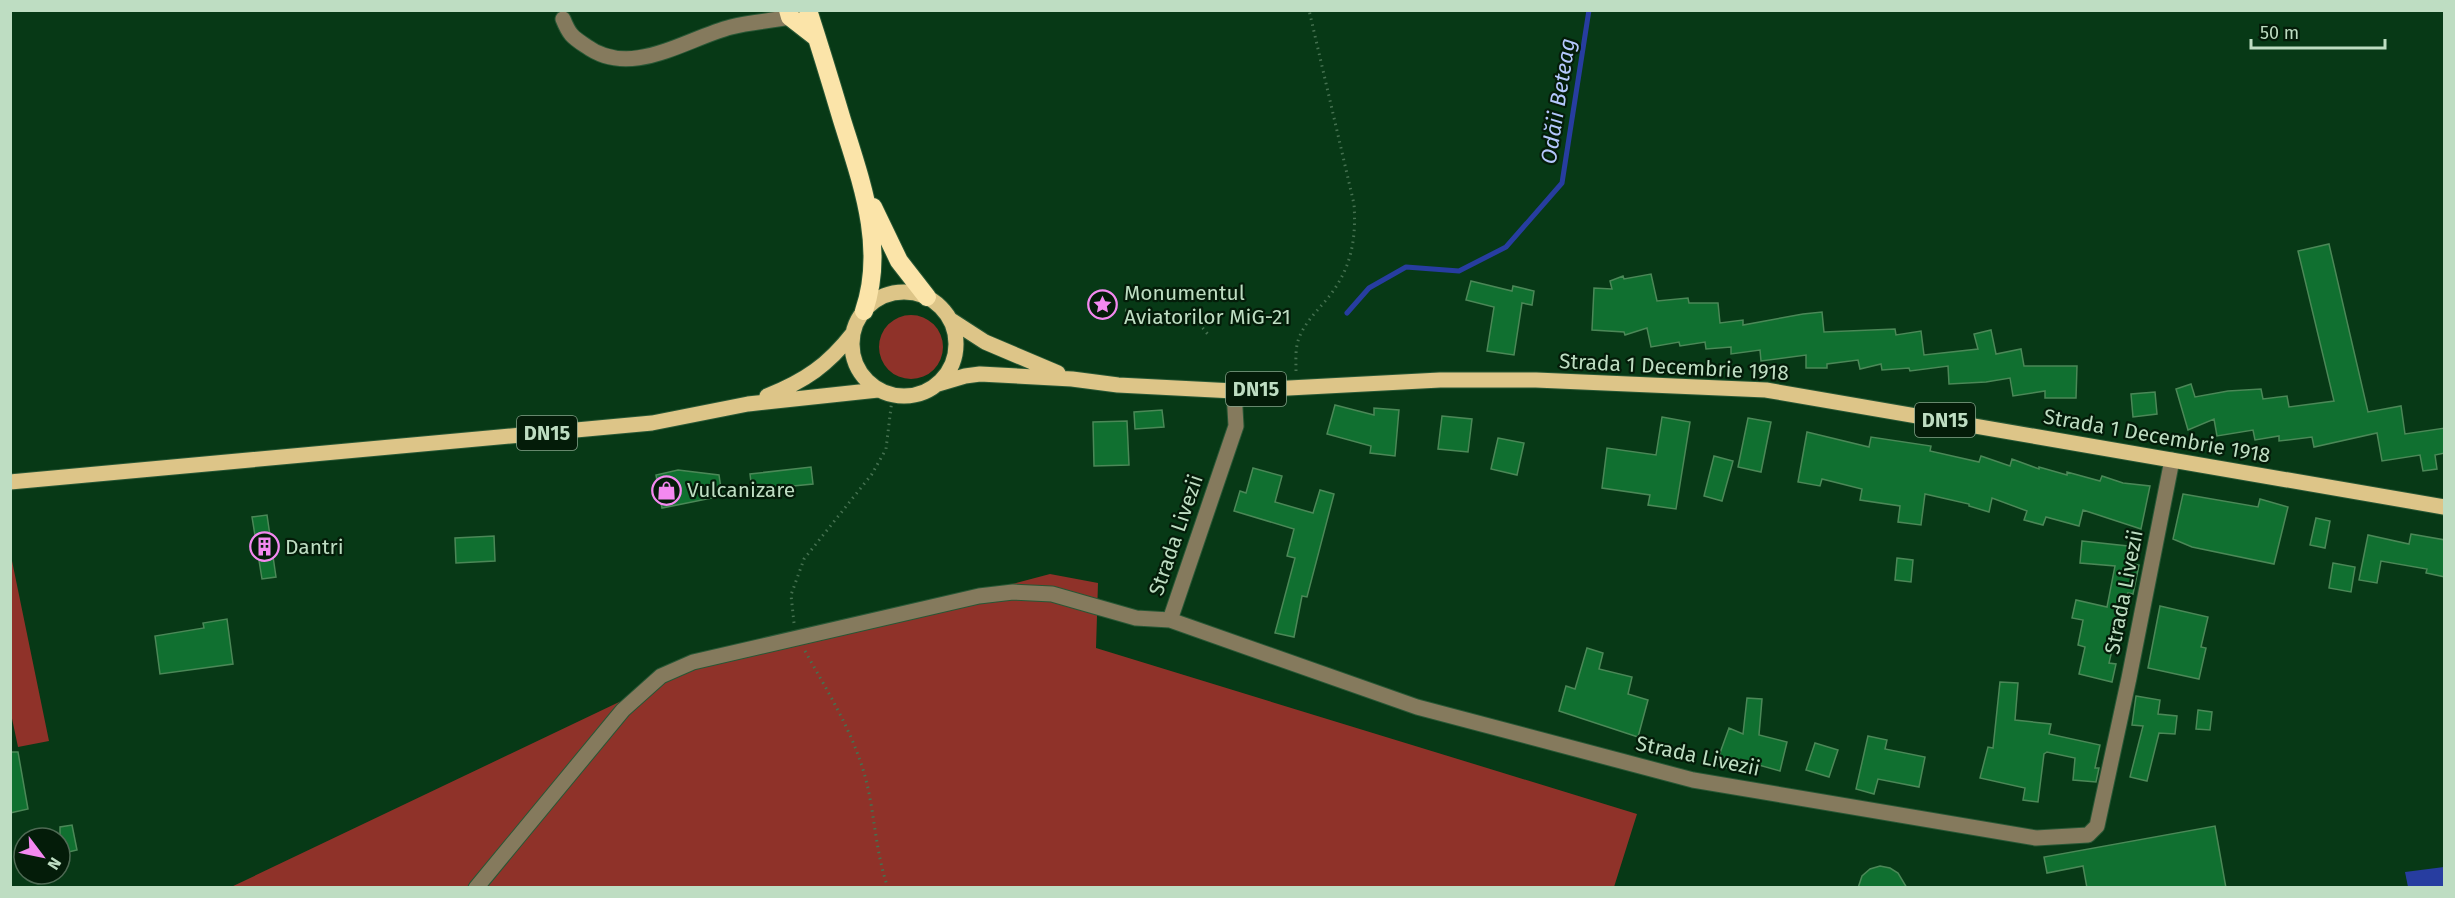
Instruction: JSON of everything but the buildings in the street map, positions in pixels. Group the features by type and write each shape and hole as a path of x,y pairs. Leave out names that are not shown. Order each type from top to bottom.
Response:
{"highway":[{"path":"809,10 863,186 899,261 927,297"},
{"path":"789,14 817,38"},
{"path":"863,186 873,261 873,283 864,311"}],"main road":[{"name":"DN15","path":"748,404 796,384 811,374 839,351 853,333 864,311 877,299 893,293 910,292 927,297 944,310 951,320"},
{"name":"Strada 1 Decembrie 1918","path":"951,320 985,342 1072,379"},
{"path":"938,384 949,371 956,354 956,336 951,320"},
{"path":"853,333 852,350 856,366 866,380 886,393"},
{"name":"Strada 1 Decembrie 1918","path":"938,384 980,374 1234,391 1440,380 1536,380 1766,390 2445,507"},
{"name":"DN15","path":"10,483 652,423 748,404 886,393 916,394 938,384"}],"street":[{"path":"563,19 570,35 594,52 622,60 639,59 732,26 789,14"},
{"name":"Strada Livezii","path":"1234,391 1236,426 1170,620 1417,707 1693,780 2036,838 2073,838 2088,835 2097,826 2172,460"},
{"path":"476,888 622,710 661,676 693,662 979,596 1013,592 1052,594 1136,618 1170,620"}],"path":[{"path":"1295,386 1298,340 1309,319 1337,286 1352,251 1356,227 1354,204 1309,10"},
{"path":"1125,310 1161,317 1193,316 1210,337"},
{"path":"886,393 886,449 872,474 804,559 791,596 797,638 849,729 867,784 880,866 888,888"}],"shaded area":[{"path":"905,315 917,315 934,324 941,335 943,347 941,359 934,370 917,379 905,379 893,374 884,365 879,353 879,341 884,329 893,320"},
{"path":"11,556 49,741 18,747 10,709"},
{"path":"1050,574 1098,583 1096,648 1637,814 1614,887 229,888 680,673"},
{"path":"2444,867 2444,887 2408,887 2405,872"}],"waterway":[{"name":"Odăii Beteag","path":"1347,313 1369,288 1406,267 1459,271 1506,247 1562,183 1589,10"}],"place":[{"name":"Monumentul Aviatorilor MiG-21","path":"1103,305"},
{"name":"Vulcanizare","path":"666,490"},
{"name":"Dantri","path":"264,547"}]}
